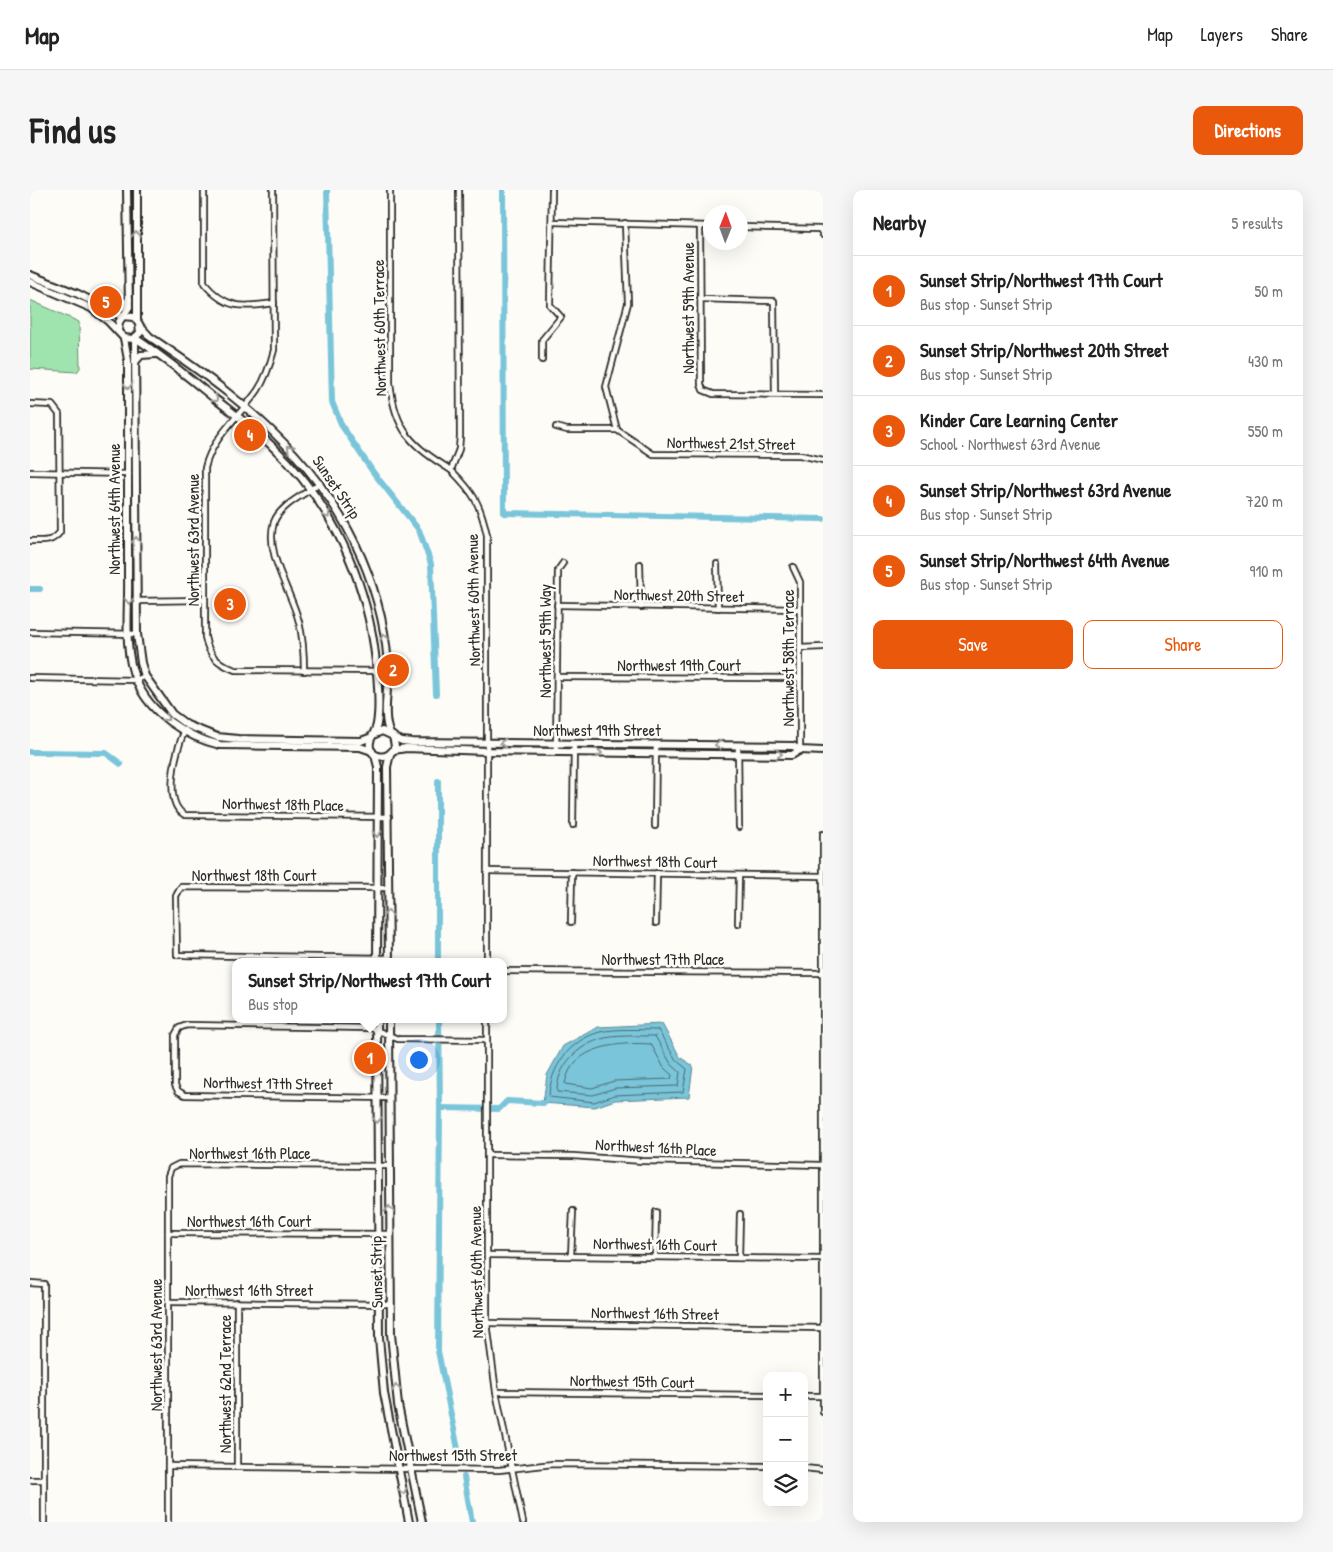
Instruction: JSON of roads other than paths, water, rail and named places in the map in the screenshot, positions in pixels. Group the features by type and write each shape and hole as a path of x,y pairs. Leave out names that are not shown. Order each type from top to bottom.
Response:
{"street":[{"path":"118,332 119,322 129,307 128,190"},
{"path":"30,282 91,308 124,338 135,338 140,333 137,190"},
{"path":"204,190 204,283 214,295 225,303 255,306 274,303"},
{"name":"Northwest 63rd Avenue","path":"273,190 274,350 269,370 259,389 238,417 212,446 205,468 205,636 213,658 221,665 235,670 304,671"},
{"name":"Northwest 60th Terrace","path":"390,190 390,383 392,402 398,421 409,438 429,456 451,470"},
{"path":"451,470 460,449 459,190"},
{"path":"542,360 542,340 561,317 550,305 552,190"},
{"path":"552,222 700,226"},
{"path":"556,426 568,430 617,430 606,388 628,303 624,223"},
{"name":"Northwest 59th Avenue","path":"700,226 701,384 703,390 712,394 775,394"},
{"path":"748,227 820,229 823,235"},
{"path":"30,275 68,290 124,317 132,316 139,323"},
{"path":"110,311 122,307 129,299"},
{"path":"700,300 774,301 775,394 823,394"},
{"name":"Sunset Strip","path":"139,323 150,336 245,407 295,452 320,482 340,512 360,551 373,586 381,618 388,671 387,722 392,735"},
{"name":"Northwest 64th Avenue","path":"124,338 128,360 129,634 136,680"},
{"name":"Sunset Strip","path":"135,338 238,417 272,446 311,490 348,556 367,611 377,671 378,720 372,736"},
{"name":"Northwest 64th Avenue","path":"135,338 134,363 137,388 137,634 141,663 146,676"},
{"path":"134,363 141,355 158,354"},
{"path":"30,404 52,405 57,408 60,414 60,532 56,538 49,542 30,541"},
{"name":"Northwest 21st Street","path":"617,430 653,454 800,456 823,460"},
{"name":"Northwest 60th Avenue","path":"451,470 471,490 482,512 487,535 487,958"},
{"path":"30,472 136,474"},
{"path":"320,482 282,510 274,522 276,565 299,621 304,671 388,671"},
{"path":"348,556 360,551"},
{"name":"Northwest 59th Way","path":"556,752 558,570 564,563"},
{"path":"640,564 640,607"},
{"path":"717,564 718,608"},
{"name":"Northwest 58th Terrace","path":"794,567 800,582 800,750"},
{"path":"137,601 205,600"},
{"name":"Northwest 20th Street","path":"558,606 800,609"},
{"path":"30,632 137,634"},
{"path":"800,648 823,648"},
{"path":"30,678 136,680 146,676 172,714 185,729 217,737 361,741 382,731 392,735 395,742 387,767 389,958"},
{"name":"Northwest 19th Court","path":"557,677 800,678"},
{"path":"136,680 159,712 199,740 220,745 358,747 381,757 392,752"},
{"name":"Northwest 18th Place","path":"185,729 174,763 174,804 178,811 185,815 389,817"},
{"name":"Northwest 19th Street","path":"392,735 406,741 793,746 800,750 823,751"},
{"path":"372,736 370,746 378,767 377,958"},
{"path":"573,825 574,744"},
{"path":"655,826 656,744"},
{"path":"738,746 738,827"},
{"name":"Northwest 19th Street","path":"392,752 408,748 573,753 792,754 800,750"},
{"path":"823,834 823,1412"},
{"name":"Northwest 18th Court","path":"487,870 823,876"},
{"path":"571,922 572,872"},
{"path":"656,923 657,873"},
{"path":"738,924 739,875"},
{"name":"Northwest 18th Court","path":"297,958 176,955 176,896 180,887 388,888"},
{"name":"Northwest 17th Place","path":"507,971 822,973"},
{"name":"Sunset Strip","path":"377,1023 377,1234 380,1357 389,1423 409,1522"},
{"name":"Sunset Strip","path":"389,1023 389,1304 393,1364 401,1421 422,1522"},
{"name":"Northwest 60th Avenue","path":"487,1023 487,1323 496,1392 523,1522"},
{"name":"Northwest 17th Street","path":"377,1029 187,1025 179,1028 175,1035 175,1085 178,1091 185,1095 389,1098"},
{"path":"377,1029 398,1039 487,1040"},
{"name":"Northwest 16th Place","path":"488,1155 573,1156 644,1161 822,1165"},
{"name":"Northwest 16th Place","path":"171,1168 179,1164 389,1166"},
{"name":"Northwest 63rd Avenue","path":"168,1522 168,1176 171,1168"},
{"path":"572,1212 572,1256"},
{"path":"655,1257 656,1212"},
{"path":"739,1258 740,1214"},
{"name":"Northwest 16th Court","path":"168,1233 389,1234"},
{"name":"Northwest 16th Court","path":"487,1255 822,1259"},
{"path":"30,1284 44,1284 44,1522"},
{"name":"Northwest 16th Street","path":"168,1302 389,1304"},
{"name":"Northwest 62nd Terrace","path":"237,1302 237,1466"},
{"name":"Northwest 16th Street","path":"487,1323 823,1328"},
{"name":"Northwest 15th Court","path":"496,1392 763,1396"},
{"path":"808,1396 823,1396"},
{"path":"389,1423 401,1421"},
{"name":"Northwest 15th Street","path":"168,1466 513,1469 553,1464 763,1466"},
{"path":"808,1468 823,1470"},
{"path":"30,1480 44,1480"}],"water":[{"path":"662,1024 680,1057 693,1066 689,1097 615,1100 595,1107 543,1103 547,1075 563,1046 598,1027"}],"waterway":[{"path":"327,190 332,402 342,426 373,472 419,530 431,564 436,694"},
{"path":"503,190 504,513 823,519"},
{"path":"30,589 40,589"},
{"path":"30,752 106,753 121,764"},
{"path":"438,781 438,958"},
{"path":"439,1023 438,1351 460,1459"},
{"path":"440,1108 499,1109 507,1101 543,1103"},
{"path":"464,1477 472,1522"}],"place":[{"name":"Sunset Strip/Northwest 64th Avenue","path":"106,302"},
{"name":"Sunset Strip/Northwest 63rd Avenue","path":"250,435"},
{"name":"Kinder Care Learning Center","path":"230,604"},
{"name":"Sunset Strip/Northwest 20th Street","path":"393,670"},
{"name":"Sunset Strip/Northwest 17th Court","path":"370,1058"}]}
